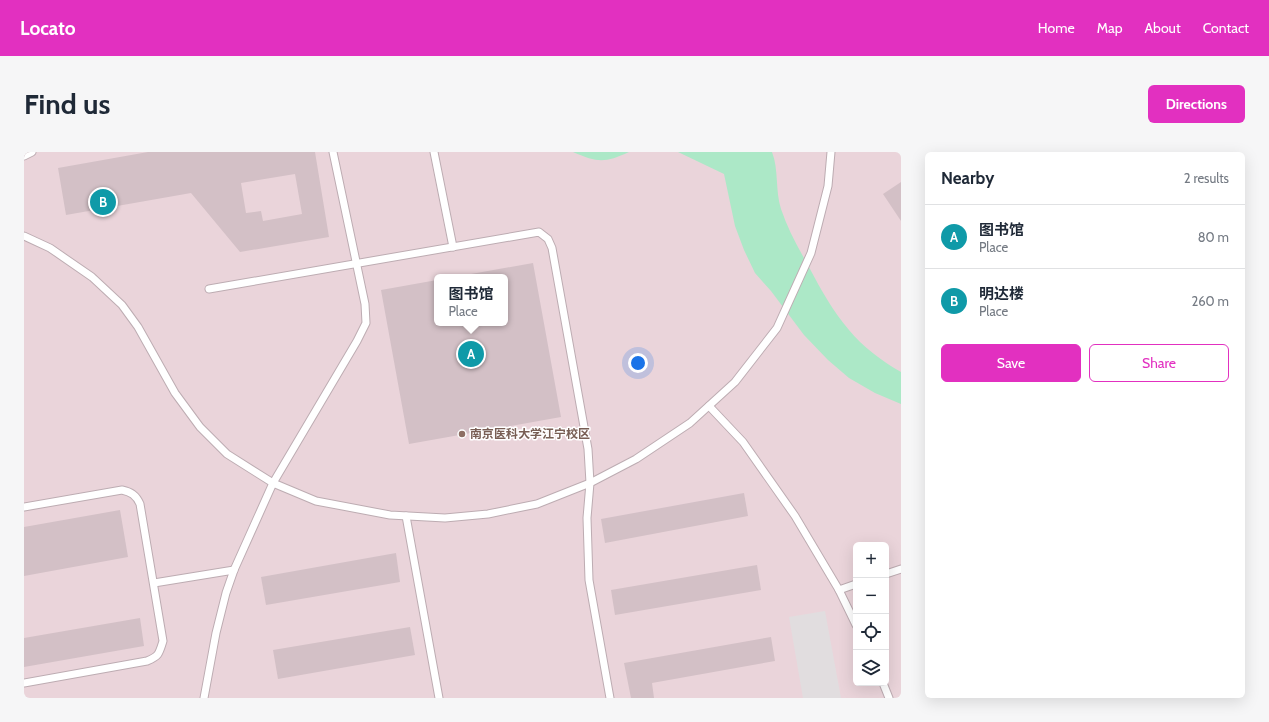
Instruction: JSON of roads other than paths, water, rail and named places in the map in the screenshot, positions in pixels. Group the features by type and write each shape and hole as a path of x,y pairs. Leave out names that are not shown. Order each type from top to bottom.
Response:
{"lane":[{"path":"24,156 32,152"},
{"path":"204,698 216,633 226,593 234,570 273,483 357,341 366,323 365,304 333,152"},
{"path":"434,152 453,247"},
{"path":"24,236 50,248 92,277 122,305 138,327 176,393 200,427 227,454 273,483 316,501 390,515 445,518 488,514 537,504 590,483 636,459 690,423 735,382 777,328 811,253 828,186 831,152"},
{"path":"209,289 539,232 548,238 552,248 588,449 590,483 587,518 588,580 610,698"},
{"path":"709,406 743,442 795,516 839,590 853,619"},
{"path":"24,507 122,490 132,492 138,498 140,504 164,641 156,657 147,662 24,683"},
{"path":"406,516 439,698"},
{"path":"889,573 901,569"},
{"path":"154,583 234,570"},
{"path":"839,590 853,585"},
{"path":"884,686 889,698"}],"place":[{"name":"明达楼","path":"103,202"},
{"name":"图书馆","path":"471,354"},
{"name":"南京医科大学江宁校区","path":"462,434"}]}
